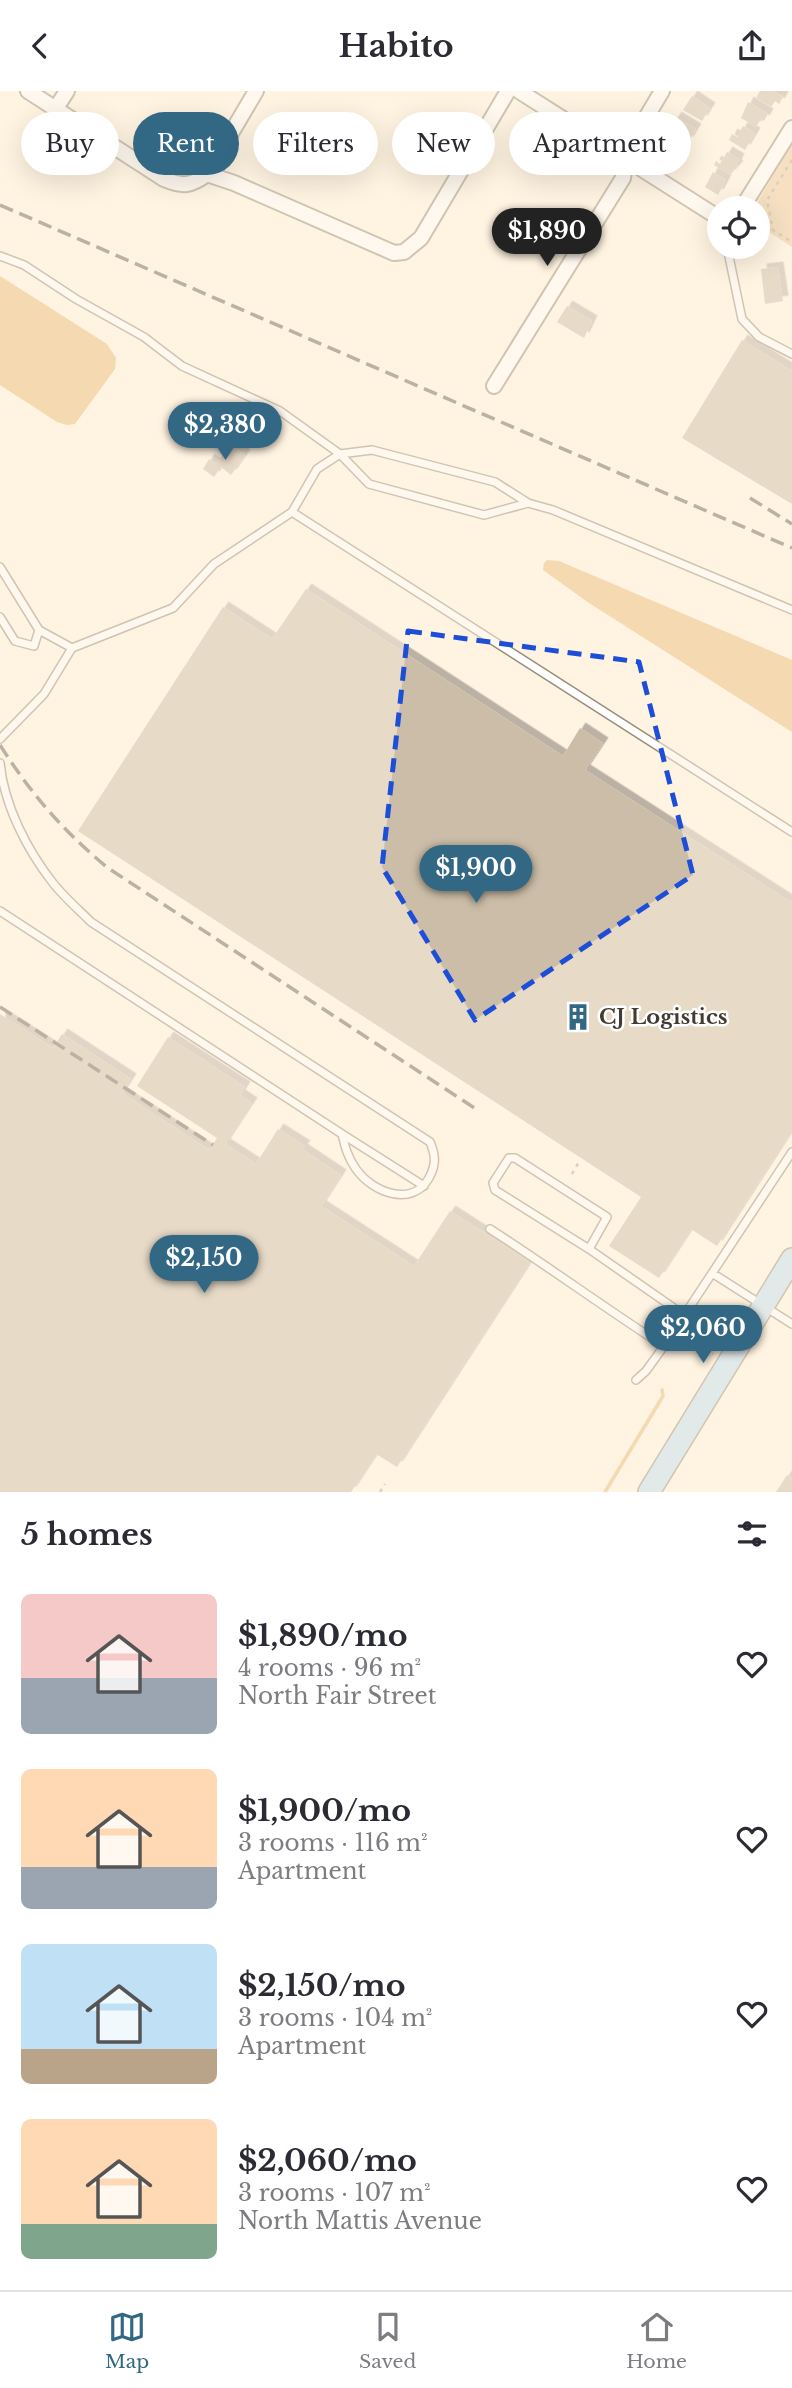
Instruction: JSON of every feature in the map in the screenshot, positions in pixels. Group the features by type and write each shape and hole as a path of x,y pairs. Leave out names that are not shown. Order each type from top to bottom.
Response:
{"main road":[{"path":"649,1492 792,1259"}],"street":[{"path":"28,91 133,159"},
{"path":"56,109 67,91"},
{"path":"239,120 256,91"},
{"path":"210,175 234,183 380,248 394,253 404,251 421,238 509,91"},
{"path":"519,91 552,112"},
{"path":"649,112 662,91"},
{"path":"750,196 792,128"},
{"path":"158,175 187,186 195,184 206,175"},
{"path":"494,386 624,175"},
{"path":"651,175 707,210"}],"lane":[{"path":"0,256 24,265 76,299 144,337 182,366 280,411 341,454 369,484 484,515 527,503"},
{"path":"730,259 742,319 759,337 792,354"},
{"path":"0,739 44,694 72,648 173,608 214,564 292,512 317,469 341,454 372,450 495,482 527,503 554,510 792,610"},
{"path":"292,512 792,832"},
{"path":"0,567 40,630 72,648"},
{"path":"0,617 15,641 34,646 40,630"},
{"path":"0,763 12,810 27,845 53,884 91,922 430,1142 435,1154 435,1165 424,1186 417,1192 402,1195 379,1189 357,1171 347,1154 342,1134"},
{"path":"0,911 424,1186"},
{"path":"636,1380 664,1346 792,1152"},
{"path":"589,1249 607,1217 515,1158 509,1158 493,1183 495,1190 589,1249 684,1315"},
{"path":"490,1229 664,1346"},
{"path":"712,1273 792,1324"}],"path":[{"path":"774,230 767,200 792,160"},
{"path":"770,228 792,242"},
{"path":"572,1174 580,1160"},
{"path":"691,1328 699,1343 714,1354"},
{"path":"380,1492 385,1483"}],"highlighted area":[{"path":"408,631 639,662 693,875 475,1020 382,867"}],"shaded area":[{"path":"792,144 792,247 770,233 770,196 761,196"},
{"path":"0,276 107,344 116,358 115,369 75,424 57,422 0,385"},
{"path":"547,560 559,561 792,660 792,732 589,603 543,570"}],"building":[{"path":"760,91 773,91 783,97 779,104 775,101 771,107 756,98"},
{"path":"692,96 710,108 702,121 691,112 683,110"},
{"path":"748,102 768,114 756,127 741,118"},
{"path":"743,126 755,133 745,150 729,140 732,134 737,137"},
{"path":"727,152 739,159 736,165 738,166 730,175 714,165 716,161 720,164"},
{"path":"713,172 726,180 718,195 705,187"},
{"path":"778,267 783,301 765,304 761,269"},
{"path":"567,306 592,321 584,338 557,322"},
{"path":"742,340 792,371 792,504 682,438"},
{"path":"231,445 245,455 231,475 221,467 214,477 203,469 209,459 216,464"},
{"name":"CJ Logistics","path":"306,589 563,756 580,728 603,743 585,770 792,903 792,1130 717,1246 691,1229 659,1278 609,1246 641,1197 78,831 223,607 272,639"},
{"path":"0,1014 53,1048 62,1034 131,1079 122,1093 209,1150 217,1138 137,1086 168,1037 245,1087 240,1095 252,1103 225,1144 256,1164 278,1129 305,1146 302,1149 341,1175 321,1206 414,1266 450,1211 530,1262 397,1467 376,1454 351,1492 0,1492"},
{"path":"787,1475 792,1478 792,1492 776,1492"}],"waterway":[{"path":"605,1492 663,1396 662,1390"}],"railway":[{"path":"0,205 792,548"},
{"path":"750,498 792,524"},
{"path":"0,745 49,811 108,868 479,1111"},
{"path":"0,1007 213,1145"}],"place":[{"name":"CJ Logistics","path":"578,1017"}]}
